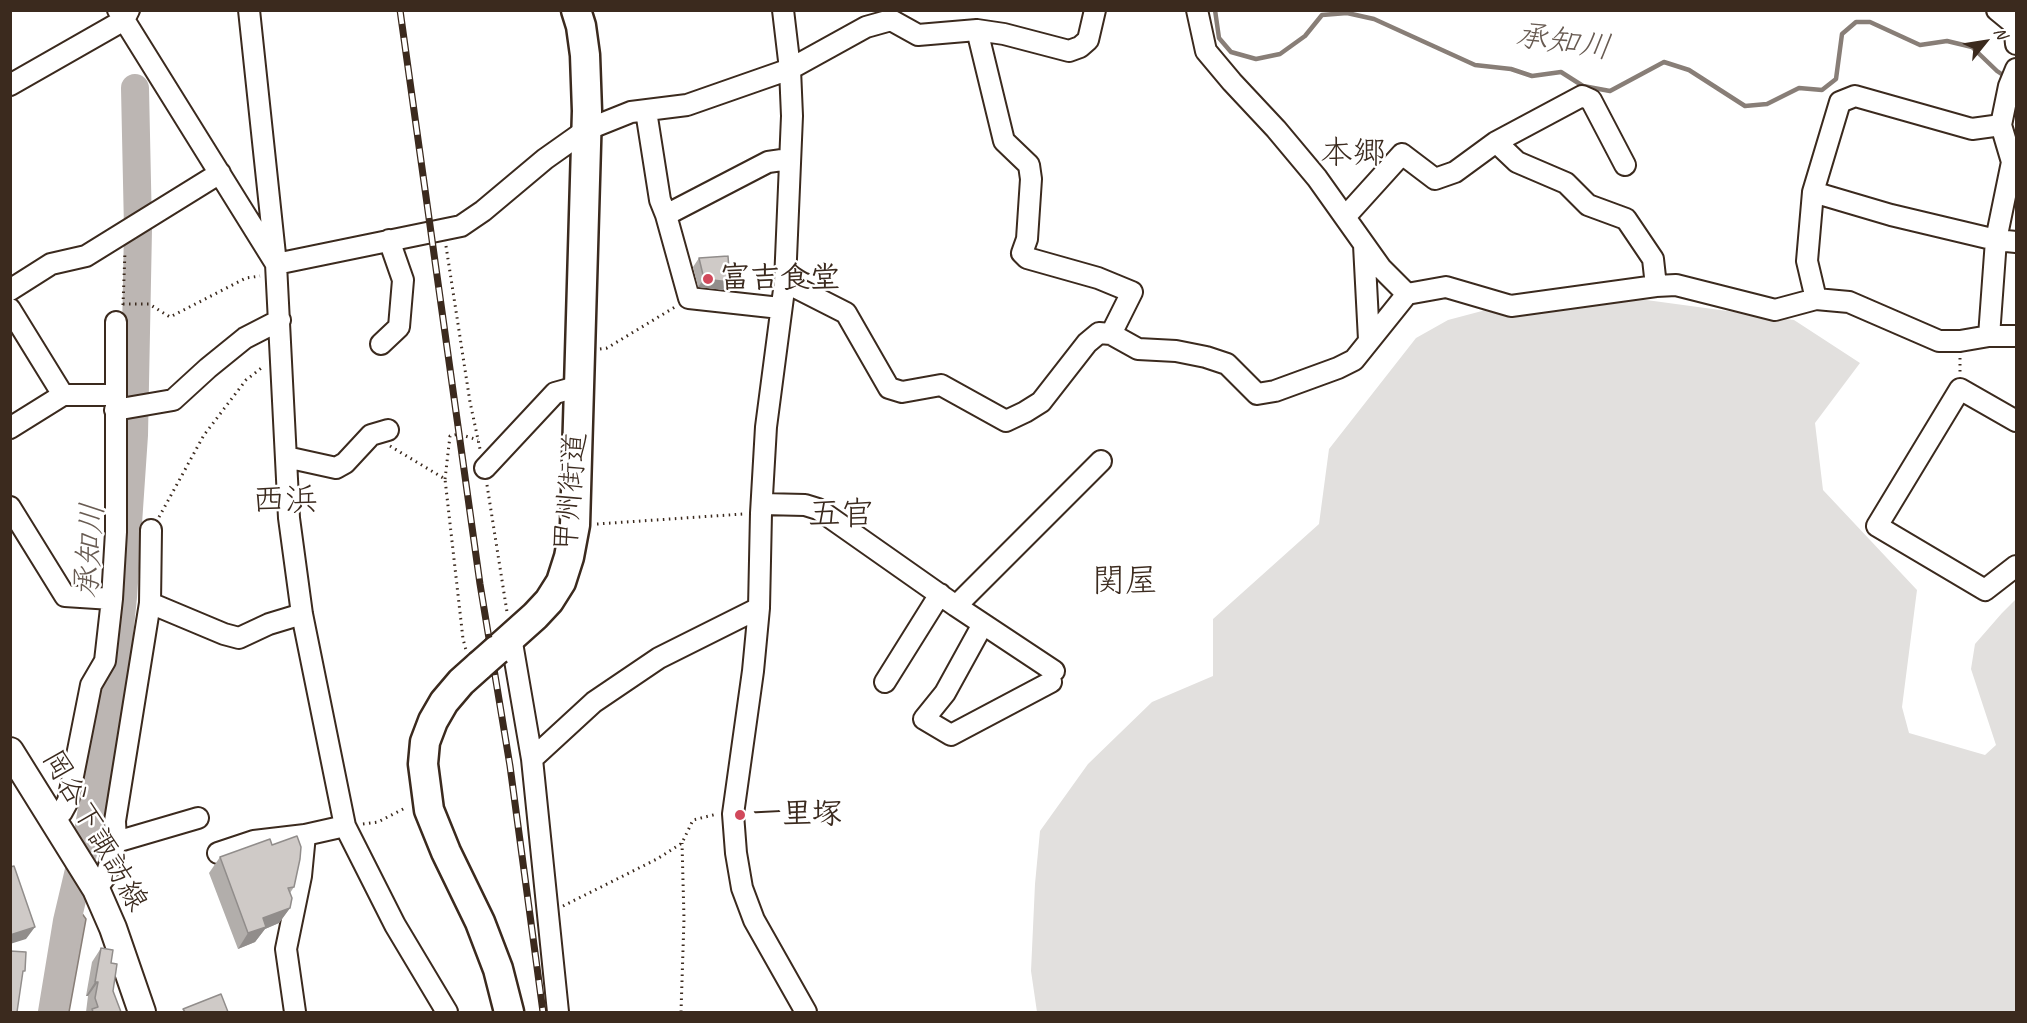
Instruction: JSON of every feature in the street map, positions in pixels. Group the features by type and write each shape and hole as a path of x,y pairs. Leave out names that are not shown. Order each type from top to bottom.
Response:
{"highway":[{"name":"甲州街道","path":"509,1012 498,969 480,922 446,852 429,810 423,764 425,742 444,702 461,682 549,601 561,582 569,557 574,525 580,386 586,130 585,55 576,10"}],"main road":[{"name":"岡谷下諏訪線","path":"10,751 94,885 113,928 142,1012"}],"street":[{"path":"249,10 276,268 289,518 302,614 345,826 395,926 447,1012"},
{"path":"783,10 790,69 792,116 785,282 766,427 761,509 759,608 753,670 733,813 742,888 754,920 806,1012"},
{"path":"276,268 389,240 461,226 483,211 545,159 586,130 631,112 687,105 790,69 866,27 891,20 918,35 977,30 1004,34 1069,51 1080,47 1088,40 1095,10"},
{"path":"1197,10 1206,51 1276,129 1345,217 1381,268 1407,294"},
{"path":"1997,10 2014,24 2016,44"},
{"path":"10,85 124,14 276,268"},
{"path":"977,30 1004,141 1029,165 1031,179 1027,239 1022,253 1027,258 1098,278 1132,292 1111,334"},
{"path":"1989,336 1996,240 2012,162 2001,125 2013,77"},
{"path":"1345,217 1402,154 1435,179 1455,172 1496,142 1582,96 1591,100 1624,165"},
{"path":"1816,299 1807,261 1813,192 1840,102 1855,96 1972,129 2001,125"},
{"path":"646,111 660,200 689,298 780,308"},
{"path":"1496,142 1517,162 1566,183 1588,205 1626,219 1653,259 1656,286"},
{"path":"666,214 768,162 789,159"},
{"path":"10,290 51,264 86,256 220,173"},
{"path":"1813,192 1891,215 1996,240 2016,242"},
{"path":"381,344 399,327 403,280 389,240"},
{"path":"1364,245 1370,340"},
{"path":"785,282 846,313 889,387 902,392 941,385 1006,421 1041,402 1087,343 1099,333 1111,334 1138,349 1176,351 1227,364 1257,394 1275,391 1354,360 1407,294 1446,287 1511,306 1676,285 1775,310 1816,299 1849,302 1939,340 1960,341 1989,336 2016,336"},
{"path":"10,309 63,395"},
{"path":"60,829 62,812 68,801 91,685 105,661 112,599 124,405 120,313"},
{"path":"10,428 63,395 124,405 173,400 245,338 280,320"},
{"path":"484,468 555,393 580,386"},
{"path":"2016,421 1960,389 1877,526 1985,590 2016,566"},
{"path":"286,458 336,468 380,433"},
{"path":"956,606 1101,461"},
{"path":"761,509 805,505 818,509 983,624 1053,676 951,735 924,719 945,693 983,624"},
{"path":"10,507 65,596 112,599"},
{"path":"94,885 106,876 116,842 115,821 150,603 151,530"},
{"path":"885,682 940,594"},
{"path":"150,603 239,638 269,624 302,614"},
{"path":"532,759 594,702 659,658 759,608"},
{"path":"496,651 532,759 558,1012"},
{"path":"116,842 198,818"},
{"path":"218,853 254,841 305,835 345,826"},
{"path":"296,1012 286,950 301,876 305,835"}],"path":[{"path":"445,229 446,257 470,402 484,468 496,651 466,652 445,479 450,436 459,434 478,440"},
{"path":"126,231 120,313 149,304 170,316 246,278 276,268"},
{"path":"581,352 607,348 689,298"},
{"path":"1960,341 1960,389"},
{"path":"151,530 204,435 246,380 261,367 282,357"},
{"path":"380,433 445,479"},
{"path":"574,525 761,509"},
{"path":"345,826 378,822 411,805"},
{"path":"681,1012 684,919 682,843 693,820 710,814 733,813"},
{"path":"548,913 657,859 682,843"}],"shaded area":[{"path":"1565,289 1794,320 1860,363 1815,423 1823,490 1917,590 1902,707 1909,733 1985,755 1996,745 1971,669 1975,644 2016,599 2016,1012 1037,1012 1031,971 1040,831 1088,764 1152,702 1213,676 1213,619 1319,524 1329,449 1416,338 1448,320"},
{"path":"63,887 86,919 69,1012 47,1012"}],"building":[{"path":"728,256 730,282 704,279 699,258"},
{"path":"297,836 301,847 300,859 294,887 288,888 292,898 290,908 263,918 266,927 248,933 220,857 270,839 272,845"},
{"path":"14,866 35,927 10,935 10,867"},
{"path":"101,948 113,950 111,963 117,964 113,991 121,1012 93,1012 92,1009 98,1007 95,998 98,982 95,982"},
{"path":"10,951 26,952 25,971 23,971 17,1012 10,1012"},
{"path":"221,994 228,1012 185,1012 183,1009"}],"waterway":[{"name":"承知川","path":"1215,10 1219,38 1231,52 1256,59 1280,54 1305,36 1322,15 1347,13 1374,19 1475,65 1511,69 1532,76 1561,72 1583,86 1610,91 1664,62 1689,70 1745,106 1767,104 1799,88 1822,90 1836,79 1842,34 1856,22 1870,22 1920,45 1947,41 1972,47 2006,77"},
{"name":"承知川","path":"52,1012 67,921 88,832 114,685 123,597 134,435 138,229 135,88"}],"railway":[{"path":"400,10 480,584 510,766 543,1012"}],"place":[{"name":"富吉食堂","path":"708,279"},
{"name":"一里塚","path":"740,815"}],"district":[{"name":"本郷","path":"1353,154"},
{"name":"西浜","path":"285,501"},
{"name":"五官","path":"841,515"},
{"name":"関屋","path":"1125,582"}]}
